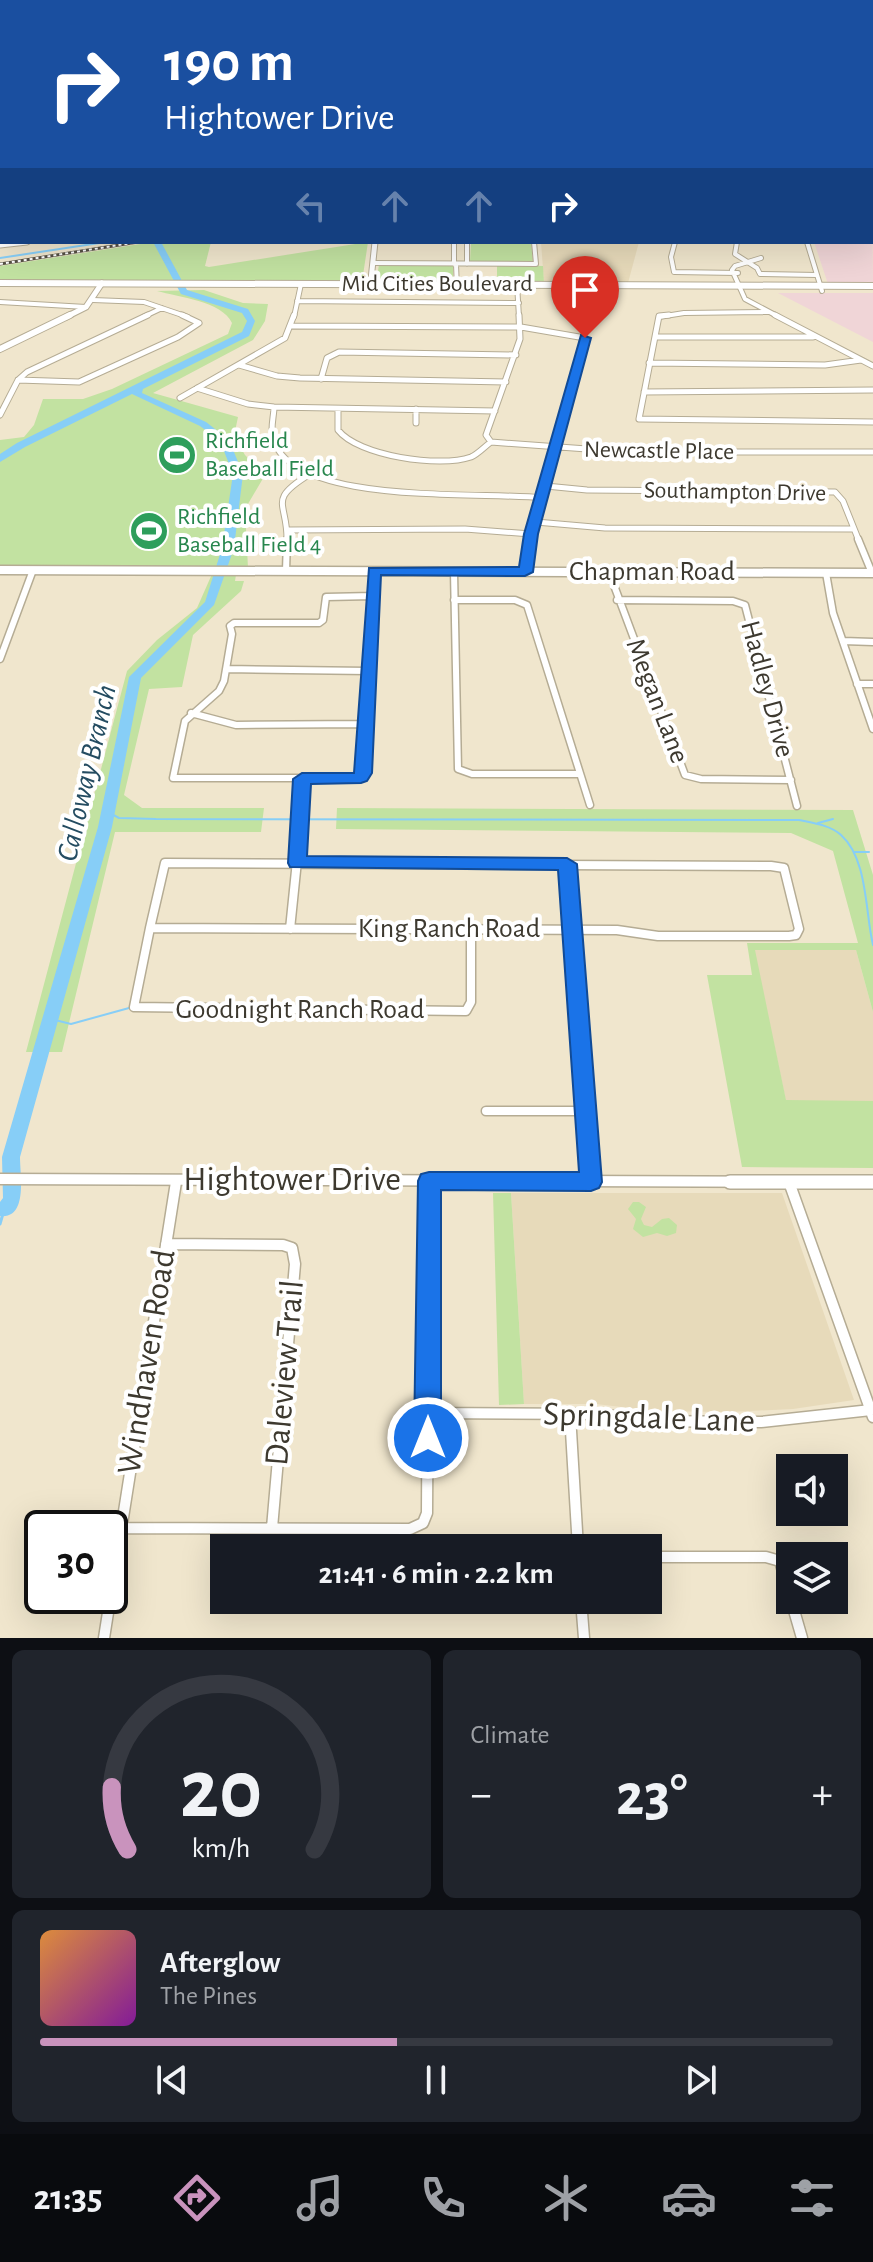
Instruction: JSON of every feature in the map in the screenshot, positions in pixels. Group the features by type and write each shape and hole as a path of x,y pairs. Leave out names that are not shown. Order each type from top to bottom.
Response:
{"main road":[{"name":"Mid Cities Boulevard","path":"0,285 821,286 873,289"}],"street":[{"path":"370,286 375,244"},
{"path":"454,244 457,287"},
{"path":"467,244 467,264"},
{"path":"373,263 536,264 534,244"},
{"path":"674,244 671,257 674,272 735,273 751,264"},
{"path":"737,244 735,254 760,274 817,275"},
{"path":"808,244 821,286"},
{"path":"782,263 785,276"},
{"path":"735,273 745,299 873,366"},
{"path":"0,349 86,307 101,286"},
{"path":"180,398 276,345 292,326 300,286"},
{"path":"338,409 337,422 342,437 364,449 387,456 465,459 477,454 481,447 491,442 486,435 516,355 521,327 517,287"},
{"path":"18,380 79,382 178,337 199,323 144,302 93,300"},
{"path":"297,301 519,303"},
{"path":"0,309 2,302 86,307"},
{"path":"0,415 18,380 36,366 162,308"},
{"path":"769,312 662,315 638,418 641,421 873,422"},
{"path":"292,326 521,327 585,338 531,534 525,572"},
{"path":"655,337 815,336"},
{"path":"321,379 327,358 339,352 516,355"},
{"path":"649,363 825,365 861,360"},
{"path":"239,365 277,376 321,379 506,382"},
{"path":"197,388 248,404 274,407 495,411"},
{"path":"644,392 873,390"},
{"path":"274,407 269,427 274,444 286,460 335,484 379,491 542,498"},
{"path":"416,409 416,423"},
{"name":"Newcastle Place","path":"491,442 628,452 873,452"},
{"path":"286,571 287,530 280,509 282,498 290,486 310,474"},
{"name":"Southampton Drive","path":"546,486 587,490 835,492 843,501 872,573"},
{"path":"536,522 605,528 854,529"},
{"path":"287,530 465,529 531,534"},
{"name":"Chapman Road","path":"0,570 872,573"},
{"path":"0,659 33,570"},
{"path":"373,596 326,597 323,620 319,623 234,623 230,626 232,634 227,669 219,691 191,713 183,728 173,778 361,778 373,596 374,571"},
{"path":"454,572 458,769 472,774 580,774"},
{"name":"Megan Lane","path":"609,572 685,775 701,779 791,780"},
{"path":"826,573 833,613 873,729"},
{"path":"454,600 515,600 525,603 590,805"},
{"name":"Hadley Drive","path":"617,600 733,601 745,605 797,806"},
{"path":"843,641 873,642"},
{"path":"227,669 368,671"},
{"path":"857,684 873,684"},
{"path":"191,713 236,725 364,724"},
{"path":"290,929 302,779"},
{"path":"149,928 165,863 567,864 591,1182"},
{"name":"King Ranch Road","path":"149,928 573,929 617,930 658,936 796,935 799,929 784,868 567,864"},
{"name":"Goodnight Ranch Road","path":"149,928 134,1007 466,1011 471,1002 471,930"},
{"path":"486,1111 586,1111"},
{"name":"Hightower Drive","path":"0,1179 873,1182"},
{"name":"Windhaven Road","path":"124,1510 176,1180"},
{"path":"128,1528 410,1529 423,1523 427,1513 429,1181"},
{"path":"789,1182 872,1414"},
{"name":"Daleview Trail","path":"166,1244 283,1245 292,1248 295,1264 272,1528"},
{"name":"Springdale Lane","path":"428,1413 602,1414 642,1421 761,1422 872,1414"},
{"path":"570,1414 577,1534"},
{"path":"662,1557 766,1557 776,1560"},
{"name":"Windhaven Road","path":"104,1638 108,1614"},
{"path":"582,1614 584,1638"},
{"path":"795,1614 802,1638"}],"shaded area":[{"path":"541,244 638,244 628,283 544,283"},
{"path":"815,244 873,244 873,284 828,284"},
{"path":"778,293 873,293 873,342"},
{"path":"754,949 856,950 873,1012 873,1101 786,1101"},
{"path":"511,1193 782,1193 854,1400 793,1409 729,1412 654,1411 596,1404 524,1404"}],"green space":[{"path":"140,244 210,244 205,266 209,267 368,244 362,282 0,281 0,266"},
{"path":"471,244 531,244 533,262 470,262"},
{"path":"379,265 450,265 453,266 453,281 376,282"},
{"path":"497,265 543,266 544,283 497,283"},
{"path":"204,290 243,303 268,304 265,321 253,340 153,393 238,417 234,436 245,455 265,475 245,509 248,568 0,566 0,440 24,437 34,425 43,399 83,399 112,389 228,334 232,323 219,310 199,301 157,291"},
{"path":"212,574 236,575 235,581 244,581 241,591 193,635 182,687 149,689 124,795 142,808 264,808 261,832 115,832 62,1052 26,1052 127,671 157,640 197,608"},
{"path":"337,808 853,810 873,875 873,1012 856,950 755,950 786,1100 873,1101 873,1168 742,1167 707,975 752,975 747,943 858,943 833,851 791,833 336,829"},
{"path":"493,1193 511,1193 524,1404 499,1405"},
{"path":"633,1202 646,1207 641,1219 644,1225 652,1227 669,1218 677,1225 676,1233 643,1237 633,1229 636,1219 628,1209"}],"waterway":[{"path":"0,258 93,244"},
{"name":"Calloway Branch","path":"0,459 21,445 246,334 251,321 245,311 184,292 158,244"},
{"name":"Calloway Branch","path":"4,1210 12,1200 11,1157 105,827 135,677 210,603 228,548 238,474 224,440 203,424 137,394 138,388"},
{"path":"108,812 119,818 156,819 799,820 832,829 850,845 861,872 873,945"},
{"path":"818,823 833,819"},
{"path":"855,852 869,852"},
{"path":"56,1000 55,1020 71,1024 129,1008"},
{"name":"Calloway Branch","path":"0,1224 4,1210"}],"railway":[{"path":"0,264 125,244"}],"place":[{"name":"Richfield Baseball Field","path":"177,455"},
{"name":"Richfield Baseball Field 4","path":"149,531"}],"route":[{"path":"428,1438 429,1181 591,1182 567,864 297,863 302,779 352,779 361,778 363,773 374,571 525,572 531,534 585,338"}]}
